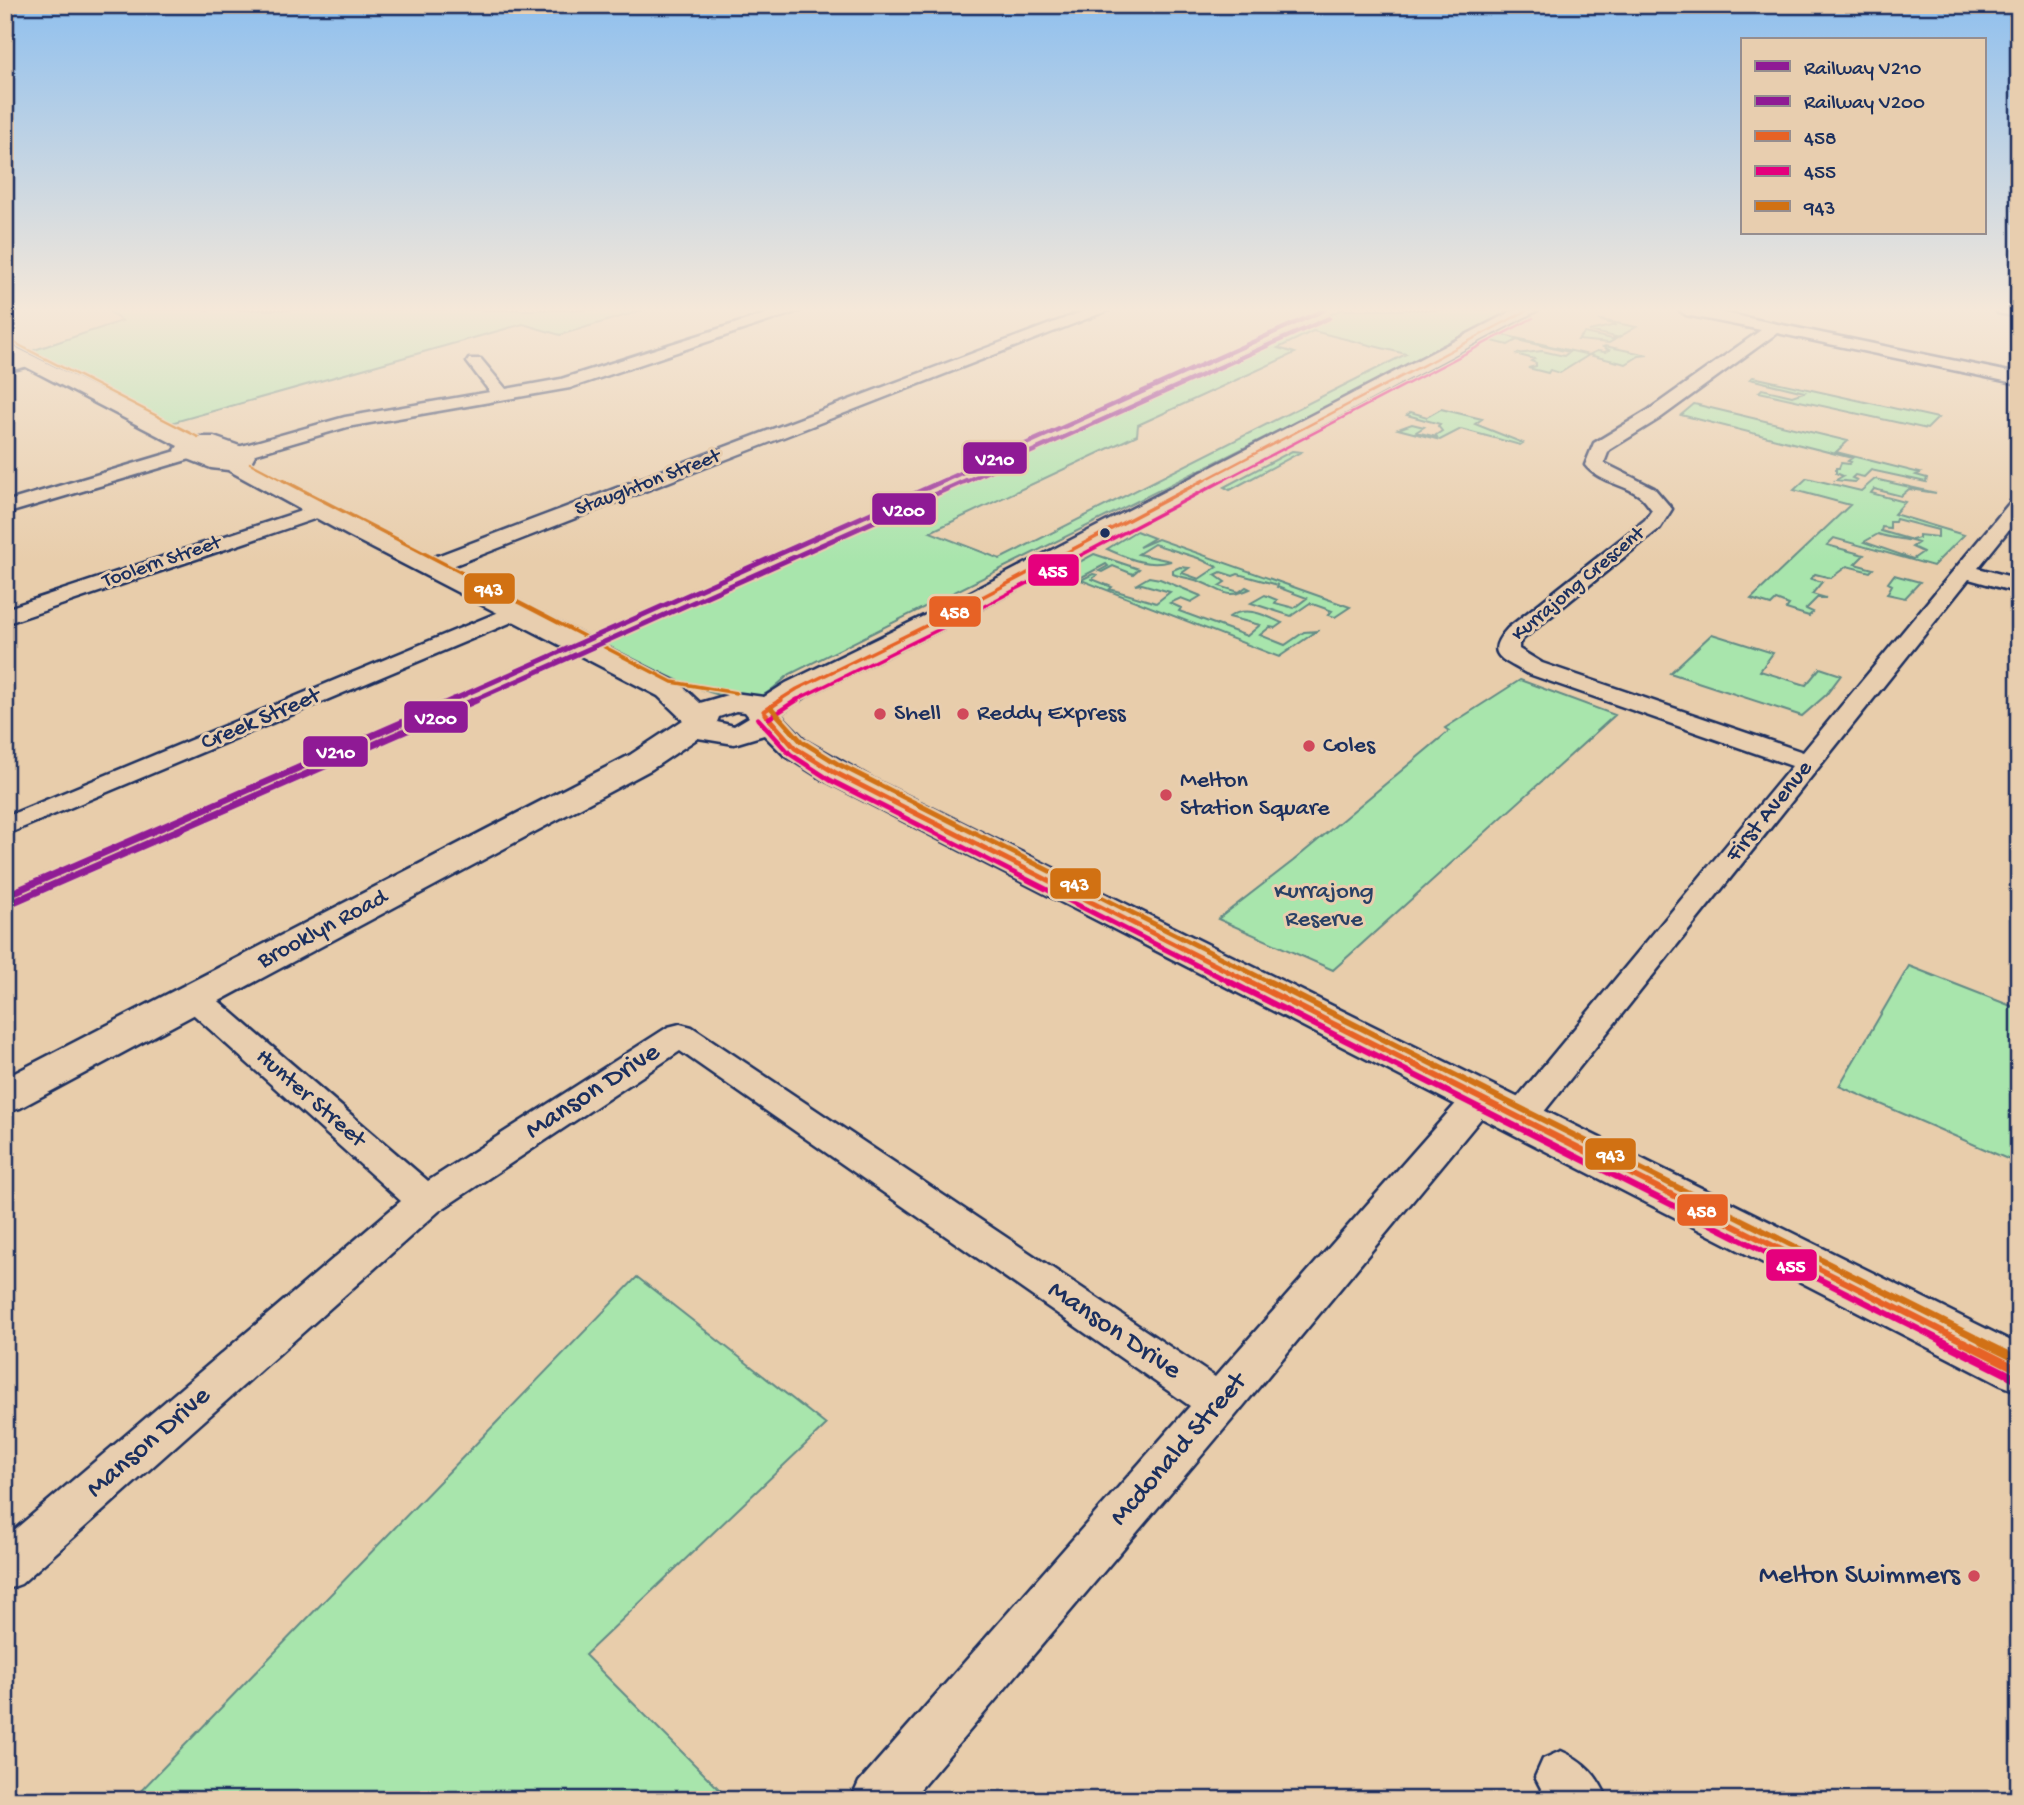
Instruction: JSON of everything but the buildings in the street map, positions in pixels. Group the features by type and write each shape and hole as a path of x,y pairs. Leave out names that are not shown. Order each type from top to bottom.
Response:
{"street":[{"path":"91,394 219,463 345,422 500,394"},
{"name":"Staughton Street","path":"429,567 882,394"},
{"path":"669,690 752,707 797,689 950,614 1369,394"},
{"name":"Kurrajong Crescent","path":"1682,394 1601,447 1594,464 1611,476 1647,492 1662,509 1653,524 1516,633 1507,643 1507,652 1534,668 1810,763"},
{"path":"5,508 192,449"},
{"path":"235,458 319,511 669,690 712,728 804,756 2019,1370"},
{"name":"First Avenue","path":"1500,1109 1810,763 2019,504"},
{"name":"Toolern Street","path":"5,617 319,511"},
{"path":"1964,571 2019,586"},
{"name":"Creek Street","path":"5,827 516,612"},
{"path":"752,707 804,756"},
{"name":"Brooklyn Road","path":"5,1097 641,762 712,728 752,730 759,726 752,707"},
{"name":"Hunter Street","path":"195,998 426,1201"},
{"name":"Manson Drive","path":"5,1568 426,1201 680,1035 1220,1403"},
{"name":"Mcdonald Street","path":"877,1800 1220,1403 1500,1109"}],"green space":[{"path":"82,394 273,394 153,428"},
{"path":"1154,394 1205,394 1138,425 1137,435 930,532 1000,559 1326,394 1350,394 790,674 759,697 744,699 724,696 657,671 601,645"},
{"path":"1769,394 1831,394 1938,418 1927,429"},
{"path":"1694,404 1848,441 1836,452 1920,473 1916,475 1927,478 1926,482 1871,470 1864,477 1855,475 1852,478 1857,480 1854,482 1836,480 1843,476 1836,473 1836,468 1839,468 1841,463 1849,464 1851,462 1848,461 1852,458 1681,415"},
{"path":"1441,409 1482,419 1475,424 1523,443 1520,445 1461,429 1440,440 1398,429 1412,424 1424,427 1416,432 1437,437 1442,431 1438,426 1440,424 1407,415 1411,412 1427,417"},
{"path":"1292,451 1301,452 1230,490 1224,487"},
{"path":"1807,478 1861,491 1875,479 1936,493 1909,489 1901,496 1874,489 1871,493 1905,502 1894,514 1964,535 1933,566 1834,538 1827,545 1864,555 1855,564 1873,569 1870,572 1847,566 1831,578 1815,574 1811,579 1822,582 1812,594 1826,598 1817,598 1806,609 1813,612 1809,616 1786,609 1789,605 1776,600 1771,605 1751,599 1850,505 1794,490","holes":["1896,519 1938,530 1938,537 1919,535 1919,538 1912,540 1881,531 1882,527 1890,528 1890,522 1895,522","1878,534 1918,543 1912,547 1923,552 1913,559 1864,542"]},
{"path":"1136,531 1154,538 1139,547 1158,539 1350,607 1335,617 1328,615 1332,611 1310,603 1291,616 1251,603 1265,595 1277,600 1275,603 1294,608 1307,598 1277,587 1278,585 1221,572 1215,575 1225,582 1219,586 1239,592 1246,587 1250,589 1235,594 1225,593 1173,574 1173,570 1180,567 1189,568 1182,573 1199,579 1217,567 1198,558 1154,544 1138,554 1171,561 1146,563 1107,549"},
{"path":"1094,554 1139,569 1133,574 1113,566 1099,571 1108,566 1106,564 1078,579 1061,572"},
{"path":"1093,574 1097,575 1092,579 1112,587 1110,589 1156,603 1170,592 1142,584 1135,585 1149,577 1160,579 1201,596 1191,602 1181,598 1170,603 1181,608 1179,611 1247,636 1260,625 1229,617 1235,613 1249,612 1262,614 1282,623 1275,628 1270,627 1260,635 1285,645 1304,632 1317,631 1279,657 1081,580"},
{"path":"1894,575 1920,582 1905,598 1887,594 1892,585 1888,583"},
{"path":"1712,634 1773,653 1760,671 1806,685 1820,668 1841,675 1826,695 1802,716 1670,673"},
{"name":"Kurrajong Reserve","path":"1520,680 1615,715 1333,970 1218,919 1293,861 1449,731 1445,728"},
{"path":"1909,966 2019,1009 2019,1164 1839,1086"},
{"path":"637,1277 826,1425 585,1655 730,1800 132,1800"}],"rail line":[{"name":"V210","path":"5,896 613,630 1137,394"},
{"name":"V200","path":"9,904 617,638 1159,394"}],"transit line":[{"name":"943","path":"115,394 198,437"},
{"name":"458","path":"764,711 797,689 950,614 1368,394"},
{"name":"455","path":"769,718 801,697 954,622 1388,394"},
{"name":"943","path":"250,463 672,682 736,693"},
{"name":"943","path":"772,709 801,741 838,764 2019,1360"},
{"name":"458","path":"765,714 795,748 834,772 2019,1370"},
{"name":"455","path":"758,719 790,754 830,780 2015,1378"}],"place":[{"name":"Shell","path":"880,714"},
{"name":"Reddy Express","path":"963,714"},
{"name":"Coles","path":"1309,746"},
{"name":"Melton Station Square","path":"1166,795"},
{"name":"Melton Swimmers","path":"1974,1576"}]}
